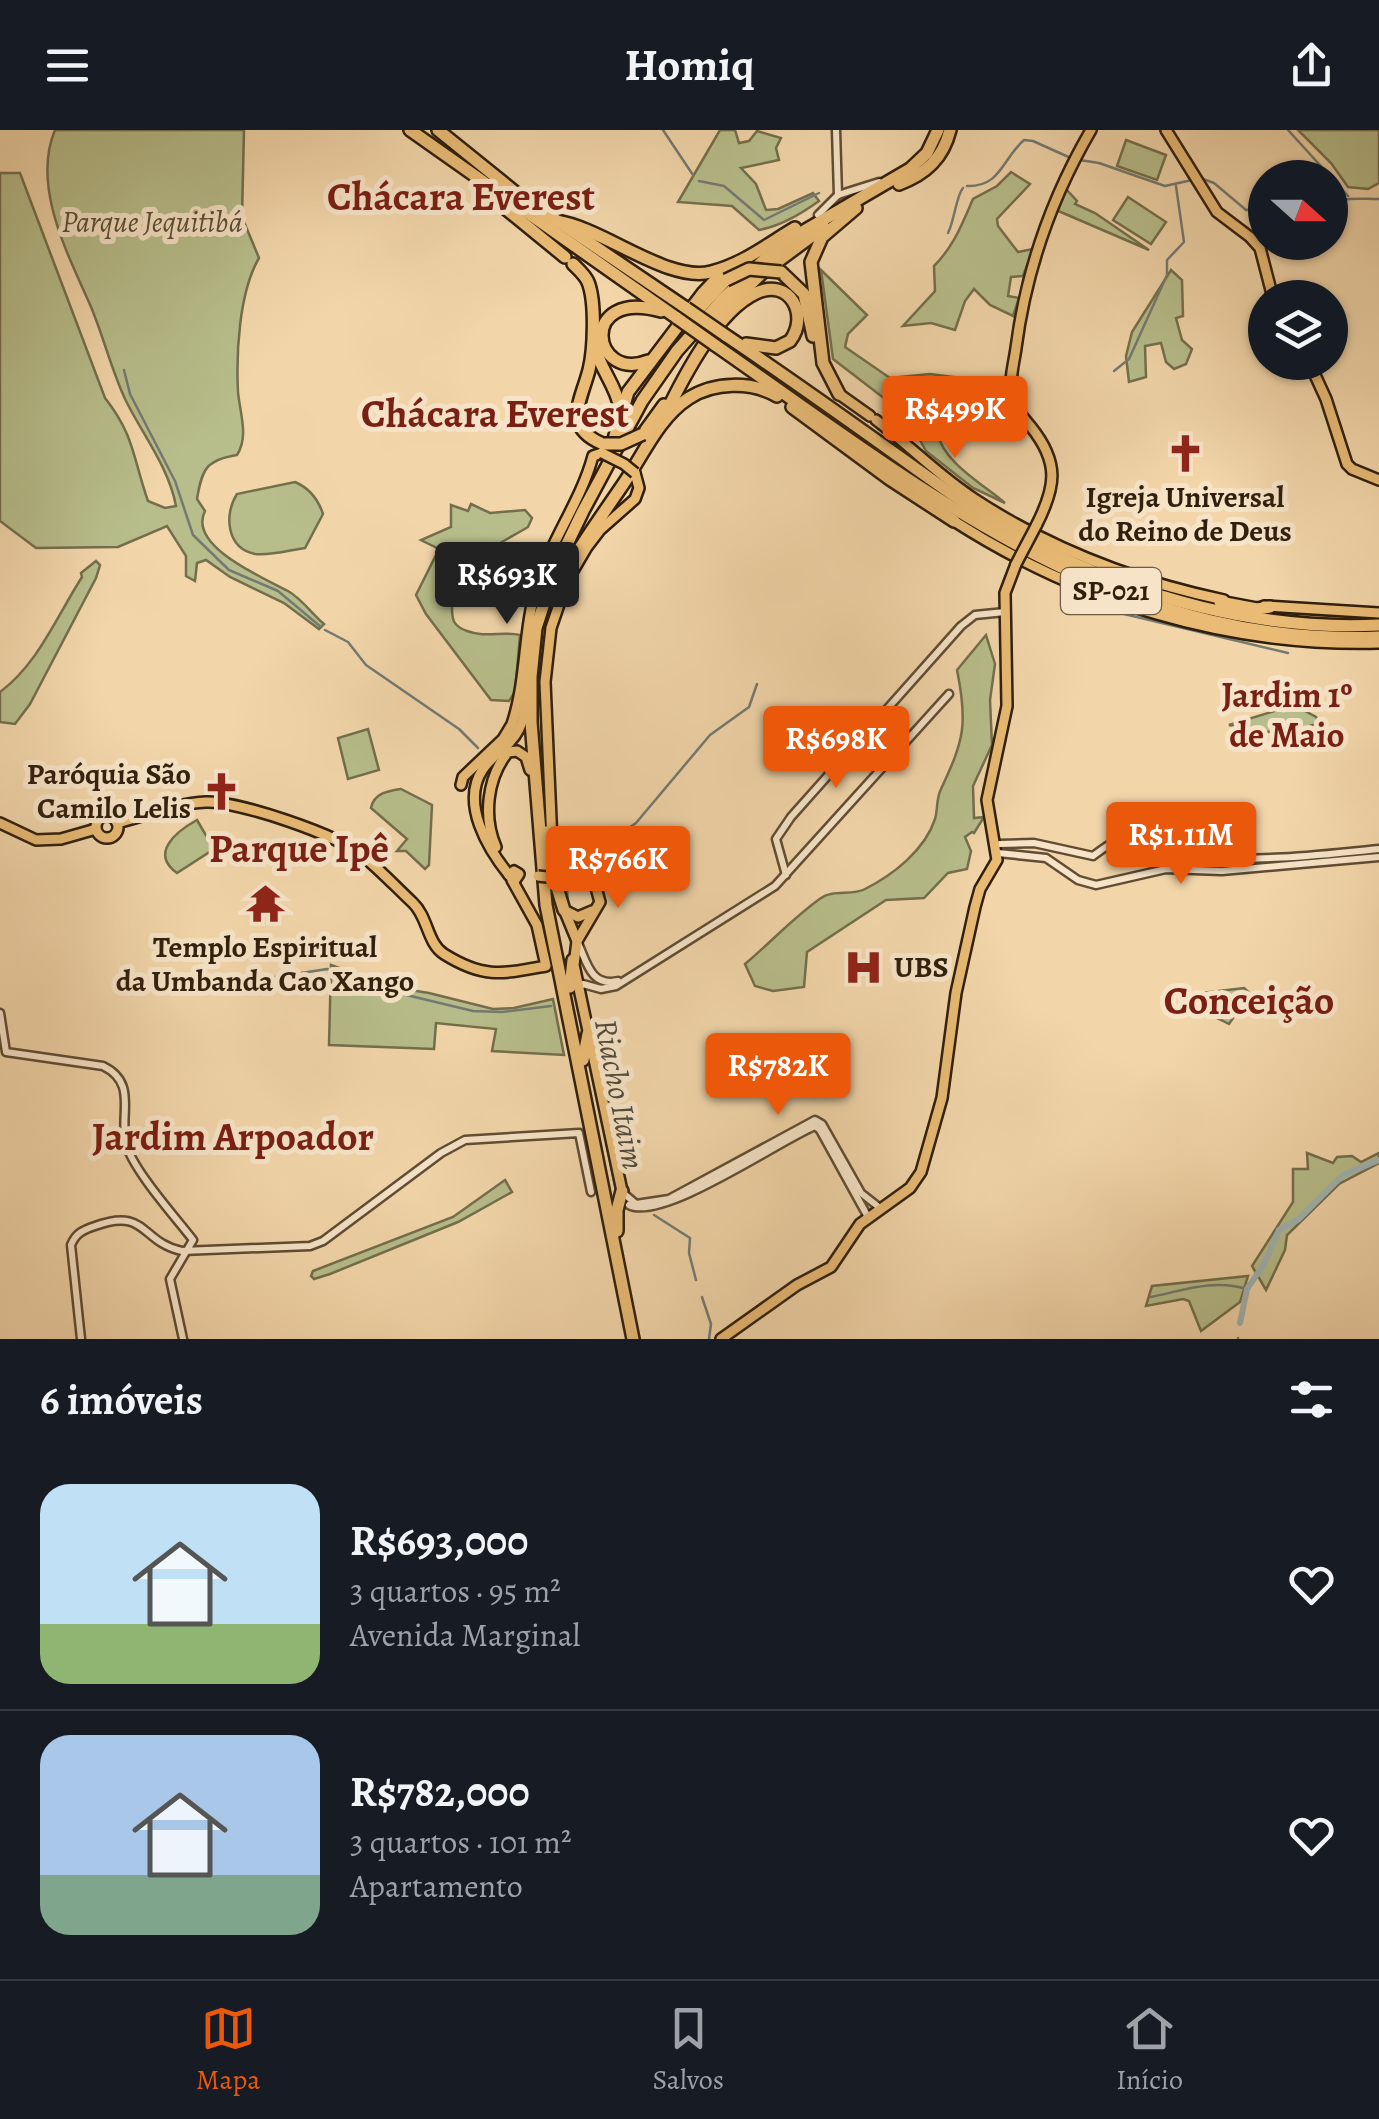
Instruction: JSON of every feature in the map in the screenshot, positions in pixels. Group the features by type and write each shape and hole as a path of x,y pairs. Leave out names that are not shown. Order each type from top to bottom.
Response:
{"highway":[{"name":"SP-021","path":"438,130 475,163 677,313"},
{"path":"838,394 823,363 811,262 822,236 910,169 944,130"},
{"path":"556,220 683,273 703,274 729,266 818,215 926,164 944,130"},
{"name":"SP-021","path":"417,132 475,163"},
{"name":"SP-021","path":"417,132 677,313 724,340 1008,530 1094,572 1162,596 1291,626 1308,640 1379,640"},
{"path":"417,132 426,146 569,260 588,282 590,365 577,403 577,415 584,432 601,450 647,437 697,394 729,386 761,389 954,520"},
{"path":"642,401 677,351 766,258 910,169"},
{"path":"635,1339 586,1046 552,903 536,680 540,642 550,597 565,560 662,381 701,334 762,273 856,208"},
{"path":"589,500 612,449 628,392 703,292 729,266"},
{"path":"635,1339 623,1320 570,986 555,949 543,884 530,702 533,642 554,569 589,500 676,339 726,280 748,269 780,272 804,294 819,366 838,394"},
{"path":"550,597 698,352 754,294 773,289 789,296 797,305 798,326 783,346 757,348 724,340"},
{"path":"652,360 634,366 612,359 601,337 604,324 615,310 634,306 677,313"},
{"path":"647,437 701,334"},
{"path":"592,336 602,369 618,396 620,412"},
{"name":"SP-021","path":"724,340 794,400 944,502 1068,572 1132,600 1168,610 1291,626 1313,617 1379,625"},
{"path":"794,400 825,428 954,520"},
{"path":"1162,596 1258,609 1270,607"},
{"path":"548,852 564,910"},
{"path":"555,949 546,966 570,986"},
{"path":"570,986 576,952"},
{"path":"586,1164 596,1152"},
{"path":"617,1232 622,1191"},
{"path":"591,1192 606,1215"}],"main road":[{"path":"721,1339 797,1285 832,1267 867,1209 882,1208 918,1178 942,1093 956,992 975,907 999,848 986,800 1008,706 1006,586 1050,497 1052,471 1046,449 1014,404 1012,378 1030,268 1073,161 1091,130"},
{"path":"1166,130 1218,212 1256,242 1269,280"},
{"path":"1318,380 1348,464 1352,470 1379,480"},
{"path":"838,394 974,499 1061,548 1168,586 1270,607 1291,626"},
{"path":"488,806 476,804 462,785 463,777 503,739 512,724 539,579 558,531 586,478 592,456 601,450 628,466 639,488 635,499 600,530 574,568 555,611 548,643 546,710 552,842 559,852 579,854 588,861 586,878 597,898 592,912 578,917 564,910"},
{"path":"954,520 1040,569 1116,602 1192,624 1291,626"},
{"path":"1313,617 1379,613"},
{"path":"533,642 522,722 506,749 483,769 476,783 482,832 519,877 586,878"},
{"path":"0,823 36,840 61,839 96,829 103,816 117,823 206,802 268,815 340,841 364,856 423,914 436,946 477,970 500,975 546,966 537,925 519,877 491,834 488,806 496,774 508,752 521,752 529,762 537,802"},
{"path":"483,769 496,774"},
{"path":"462,785 476,783"},
{"path":"576,952 600,902 586,878"},
{"path":"564,910 576,952"},
{"path":"570,986 622,1191"}],"street":[{"path":"836,130 838,195"},
{"path":"818,215 838,195 894,181"},
{"path":"786,875 776,847 777,835 970,618 1005,612"},
{"path":"570,986 612,988 762,895 786,875 949,694"},
{"path":"999,848 1034,844 1093,856 1116,840 1148,834 1172,842 1191,856 1212,858 1379,853"},
{"path":"999,848 1046,858 1078,880 1096,885 1166,869 1246,868 1379,853"},
{"path":"576,952 598,980 608,983 628,977"},
{"path":"0,1013 6,1052 103,1066 120,1078 126,1095 128,1149 194,1240 170,1279 182,1339"},
{"path":"618,1206 664,1201 687,1192 818,1121 867,1209"},
{"path":"80,1339 71,1245 77,1234 112,1220 129,1220 164,1245 186,1251 314,1245 441,1153 465,1140 580,1133 591,1192"},
{"path":"622,1191 634,1206"}],"green space":[{"name":"Parque Jequitibá","path":"55,130 244,130 242,217 259,258 247,288 238,342 241,448 237,455 207,468 197,499 205,511 202,524 217,548 293,594 324,624 319,629 284,603 230,577 206,560 197,563 195,581 186,576 186,556 167,526 118,547 36,548 0,521 0,173 20,173 105,398 128,436 148,501 165,508 176,506 162,465 121,390 56,221 47,175"},
{"path":"720,130 735,130 739,143 749,141 757,131 781,138 776,148 779,160 741,168 756,184 766,210 778,209 813,193 819,201 790,219 759,230 732,206 678,202"},
{"path":"1298,130 1379,130 1379,183 1368,189 1348,187 1348,160 1328,160"},
{"path":"1126,140 1166,155 1157,180 1117,166"},
{"path":"1011,172 1030,184 997,219 998,226 1018,252 1033,249 1023,276 1011,277 1008,296 1019,298 1013,316 990,305 974,289 965,301 955,330 931,323 903,326 935,291 934,266 952,243 973,199 997,186"},
{"path":"1065,188 1077,201 1075,204 1149,250 1056,210"},
{"path":"1128,197 1166,222 1151,244 1113,220"},
{"path":"821,270 867,315 848,334 845,347 890,378 930,374 969,379 963,400 974,412 938,434 956,463 1005,503 973,488 926,451 906,415 833,359"},
{"path":"1171,270 1182,280 1183,316 1176,318 1182,340 1192,349 1186,364 1174,369 1166,362 1161,343 1145,346 1146,377 1129,382 1126,356 1132,332"},
{"path":"295,482 312,495 323,514 305,548 273,554 245,551 230,529 230,511 237,494"},
{"path":"471,504 490,513 525,510 532,518 528,527 477,558 458,579 453,592 452,616 459,627 480,634 520,635 515,692 509,701 491,700 416,595 439,549 421,540 451,527 451,505 468,511"},
{"path":"96,561 100,565 96,578 30,704 15,724 0,722 0,692 36,654 81,573"},
{"path":"986,635 995,664 990,700 992,745 973,786 974,818 984,817 974,833 965,837 971,851 967,869 948,873 924,898 886,900 807,952 804,987 773,991 755,986 745,964 801,913 826,895 860,891 876,883 897,869 924,841 935,819 939,793 962,731 957,670"},
{"path":"1294,705 1320,723 1281,734 1229,725"},
{"path":"368,729 379,770 348,779 338,738"},
{"path":"401,789 432,805 429,865 425,869 406,851 397,851 407,839 371,808 378,796"},
{"path":"197,820 214,849 177,873 169,865 166,850 174,836"},
{"path":"331,965 391,987 493,1009 553,999 564,1055 492,1051 496,1029 436,1023 434,1049 329,1045"},
{"path":"1244,988 1261,1004 1254,1014 1240,1008 1229,1024 1203,1011 1193,999 1194,994"},
{"path":"1307,1153 1333,1163 1337,1157 1352,1156 1361,1162 1379,1153 1379,1163 1339,1184 1287,1235 1285,1250 1266,1290 1252,1266 1293,1202 1293,1169 1308,1169"},
{"path":"505,1180 512,1192 458,1222 330,1274 314,1279 311,1276 313,1271 453,1217"},
{"path":"1248,1276 1240,1302 1201,1331 1189,1301 1146,1306 1152,1286"}],"waterway":[{"path":"663,130 693,175"},
{"path":"1288,130 1315,160"},
{"path":"967,186 994,177 1024,140 1165,186 1192,180"},
{"path":"1203,179 1248,210"},
{"path":"699,181 724,186 764,220 819,193"},
{"path":"1114,371 1129,359 1167,275 1167,260 1184,242 1176,186"},
{"path":"948,233 963,188"},
{"path":"1348,199 1379,199"},
{"name":"Riacho Itaim","path":"124,370 130,394 175,481 193,535 229,570 278,591 321,627"},
{"path":"1124,614 1288,653"},
{"name":"Riacho Itaim","path":"325,630 348,642 366,665 459,729 478,748"},
{"path":"589,855 636,823 710,735 749,707 757,684"},
{"path":"567,889 568,903"},
{"path":"205,988 327,969 394,992 473,1011 551,1006"},
{"name":"Riacho Itaim","path":"597,1096 616,1191"},
{"path":"1240,1323 1247,1289 1264,1264 1279,1230 1299,1219 1343,1175 1379,1160"},
{"name":"Riacho Itaim","path":"654,1215 690,1238 689,1253 696,1280"},
{"path":"1151,1297 1211,1285 1247,1289"},
{"name":"Riacho Itaim","path":"702,1297 711,1324 709,1339"}],"place":[{"name":"Igreja Universal do Reino de Deus","path":"1185,453"},
{"name":"Paróquia São Camilo Lelis","path":"221,791"},
{"name":"Templo Espiritual da Umbanda Cao Xango","path":"265,903"},
{"name":"UBS","path":"864,967"}],"district":[{"name":"Chácara Everest","path":"461,196"},
{"name":"Chácara Everest","path":"495,413"},
{"name":"Jardim 1º de Maio","path":"1287,715"},
{"name":"Parque Ipê","path":"299,848"},
{"name":"Conceição","path":"1249,1000"},
{"name":"Jardim Arpoador","path":"233,1136"}]}
